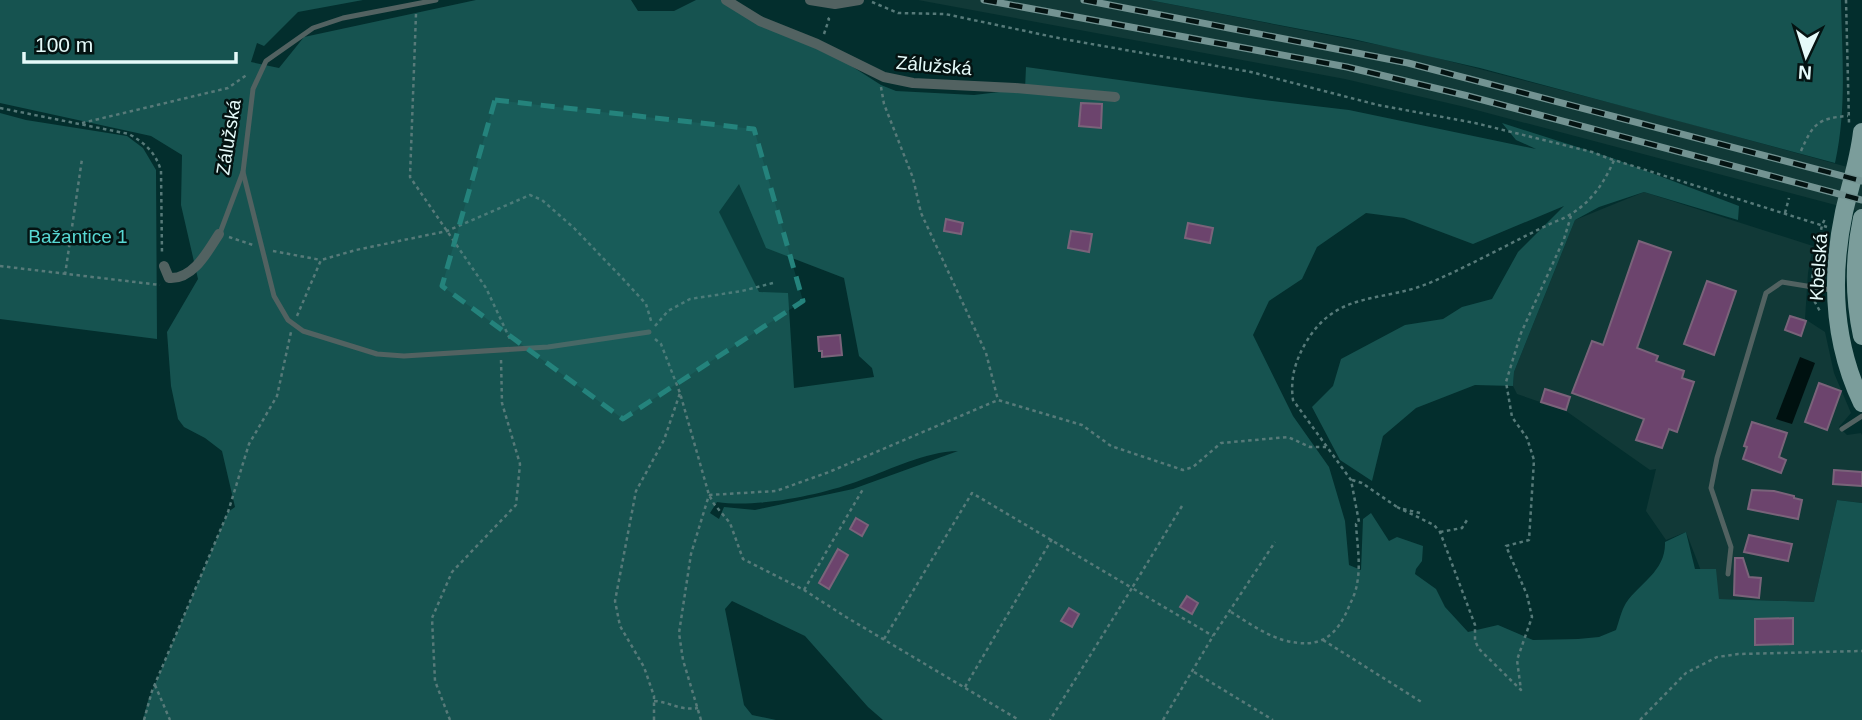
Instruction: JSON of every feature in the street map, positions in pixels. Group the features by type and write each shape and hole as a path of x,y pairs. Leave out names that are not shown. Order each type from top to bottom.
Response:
{"main road":[{"name":"Kbelská","path":"1862,132 1840,231 1834,290 1839,336 1862,403"},
{"name":"Kbelská","path":"1862,218 1856,291 1862,336"}],"street":[{"name":"Zálužská","path":"726,0 760,21 817,44 884,78 913,83 1115,97"},
{"path":"810,0 835,4 859,0"},
{"name":"Zálužská","path":"164,266 169,278 175,279 184,275 201,261 219,234"}],"lane":[{"path":"266,61 313,28 343,18 436,0"},
{"name":"Zálužská","path":"219,234 243,172 253,89 266,61"},
{"path":"243,172 274,296 288,320 303,331 377,354 404,356 548,347 651,330"},
{"path":"1728,574 1731,547 1711,488 1717,458 1766,293 1782,282 1834,290"},
{"path":"1842,429 1862,416"}],"path":[{"path":"869,0 898,13 946,15 1251,72 1378,105 1553,142 1840,231"},
{"path":"1846,0 1848,109"},
{"path":"416,4 410,177 486,288 514,349"},
{"path":"817,44 825,33 829,19 822,13"},
{"path":"78,124 228,88 266,61"},
{"path":"884,78 881,86 884,104 913,178 921,213 986,354 998,400"},
{"path":"0,108 129,134 140,140 158,160 163,191 164,266"},
{"path":"1801,151 1816,123 1827,117 1848,116"},
{"path":"65,275 82,159"},
{"path":"1231,612 1266,633 1283,639 1297,642 1323,640 1333,635 1343,623 1357,586 1359,563 1356,524 1359,522 1350,480 1293,400 1291,388 1297,358 1314,329 1336,309 1372,297 1413,290 1571,216 1592,197 1606,178 1614,160"},
{"path":"219,234 264,249 321,260 447,231 530,195 542,201 574,229 646,304 651,330 661,344 680,393 709,495 713,504 730,523 743,559 804,590 1019,720"},
{"path":"1785,214 1789,198"},
{"path":"1350,480 1362,483 1397,507 1434,525 1440,532 1475,625 1475,641 1479,649 1521,690 1517,660 1532,617 1527,595 1507,546 1529,540 1534,460 1527,438 1513,417 1506,382 1521,333 1564,239 1571,216"},
{"path":"144,720 155,685 228,512 249,444 277,396 293,323 321,260"},
{"path":"0,266 157,286"},
{"path":"651,330 668,311 690,299 773,283"},
{"path":"450,720 435,681 432,618 452,572 516,505 520,464 502,403 501,350"},
{"path":"654,720 654,696 644,667 620,626 615,601 636,491 664,440 680,393"},
{"path":"709,495 776,491 830,472 998,400 1082,425 1111,446 1183,470 1193,467 1221,443 1288,437 1310,446 1326,447"},
{"path":"804,590 863,489"},
{"path":"884,639 972,493 1213,636"},
{"path":"701,720 683,660 679,633 691,554 709,495"},
{"path":"1050,720 1182,506"},
{"path":"1397,507 1420,513"},
{"path":"1440,532 1462,528 1467,520"},
{"path":"965,687 1052,539"},
{"path":"1163,720 1213,636 1275,542"},
{"path":"1323,640 1423,703"},
{"path":"1640,720 1686,673 1717,657 1738,654 1862,651"},
{"path":"1194,672 1273,720"},
{"path":"155,685 170,720"},
{"path":"654,701 664,702 677,709 698,708"}],"highlighted area":[{"path":"495,100 754,129 803,301 623,419 442,286"}],"shaded area":[{"path":"918,0 1149,0 1410,51 1862,171 1862,212 1465,107 1345,79"},
{"path":"1644,192 1813,246 1805,319 1825,332 1834,373 1851,413 1839,427 1847,435 1862,435 1862,503 1837,500 1814,602 1719,599 1701,571 1686,532 1666,540 1646,511 1656,469 1650,470 1566,411 1517,394 1513,386 1514,372 1575,220"},
{"path":"1800,357 1815,363 1792,424 1776,419"}],"green space":[{"path":"0,0 363,0 298,12 264,46 257,43 251,62 279,68 304,37 476,0 631,0 638,11 674,11 696,0 727,0 817,44 881,85 896,91 974,95 1025,89 1026,67 1349,110 1536,149 1516,140 1502,123 1612,158 1739,206 1738,220 1644,192 1599,207 1575,220 1514,372 1513,386 1475,385 1416,408 1383,436 1372,481 1340,460 1312,407 1333,386 1341,359 1405,325 1443,319 1462,307 1492,299 1518,252 1564,206 1473,244 1404,218 1366,213 1317,247 1302,279 1269,301 1253,335 1293,416 1329,467 1345,521 1349,565 1361,570 1363,519 1371,513 1389,541 1397,537 1423,546 1422,561 1415,574 1436,589 1445,607 1468,632 1498,625 1533,640 1599,637 1616,630 1626,603 1657,569 1665,542 1686,532 1695,569 1716,569 1719,599 1814,602 1837,500 1862,503 1862,720 883,720 868,707 805,636 732,601 725,609 744,705 752,715 776,720 143,720 148,701 228,512 235,507 222,451 184,427 178,419 171,386 167,332 198,279 181,205 182,155 151,136 0,103","holes":["739,184 766,248 844,278 859,356 872,368 874,377 794,388 788,293 759,292 719,212","958,451 853,489 755,510 724,507 719,519 710,513 717,502 770,502 809,495 921,458"]},
{"path":"1149,0 1841,0 1842,102 1835,163 1480,68 1353,39"},
{"name":"Bažantice 1","path":"0,113 26,120 127,136 143,148 156,170 157,339 0,319"}],"building":[{"path":"1081,103 1102,104 1101,128 1079,126"},
{"path":"946,219 963,223 961,234 944,231"},
{"path":"1188,223 1213,228 1210,243 1185,238"},
{"path":"1071,231 1092,234 1089,252 1068,248"},
{"path":"1639,241 1671,252 1637,348 1658,356 1656,361 1684,371 1682,378 1694,382 1677,432 1669,429 1662,448 1636,440 1644,419 1572,393 1592,341 1603,345"},
{"path":"1707,281 1736,291 1714,355 1684,344"},
{"path":"1790,316 1806,321 1801,336 1785,330"},
{"path":"840,335 842,355 822,357 818,337"},
{"path":"1819,383 1841,391 1827,430 1805,422"},
{"path":"1545,389 1570,397 1566,410 1541,402"},
{"path":"1752,422 1787,433 1779,457 1786,460 1781,473 1743,459 1747,447 1744,446"},
{"path":"1834,470 1862,472 1862,486 1833,484"},
{"path":"1752,490 1774,491 1802,500 1798,519 1748,509"},
{"path":"856,518 868,525 862,536 850,529"},
{"path":"1749,535 1792,544 1788,561 1744,552"},
{"path":"838,549 848,555 829,589 819,583"},
{"path":"1735,558 1743,558 1749,577 1761,578 1759,598 1734,595"},
{"path":"1187,596 1198,603 1192,614 1180,607"},
{"path":"1069,608 1079,614 1072,627 1061,621"},
{"path":"1793,618 1793,644 1755,645 1755,619"}],"railway":[{"path":"984,0 1347,67 1468,96 1862,200"},
{"path":"1084,0 1408,63 1862,181"}]}
